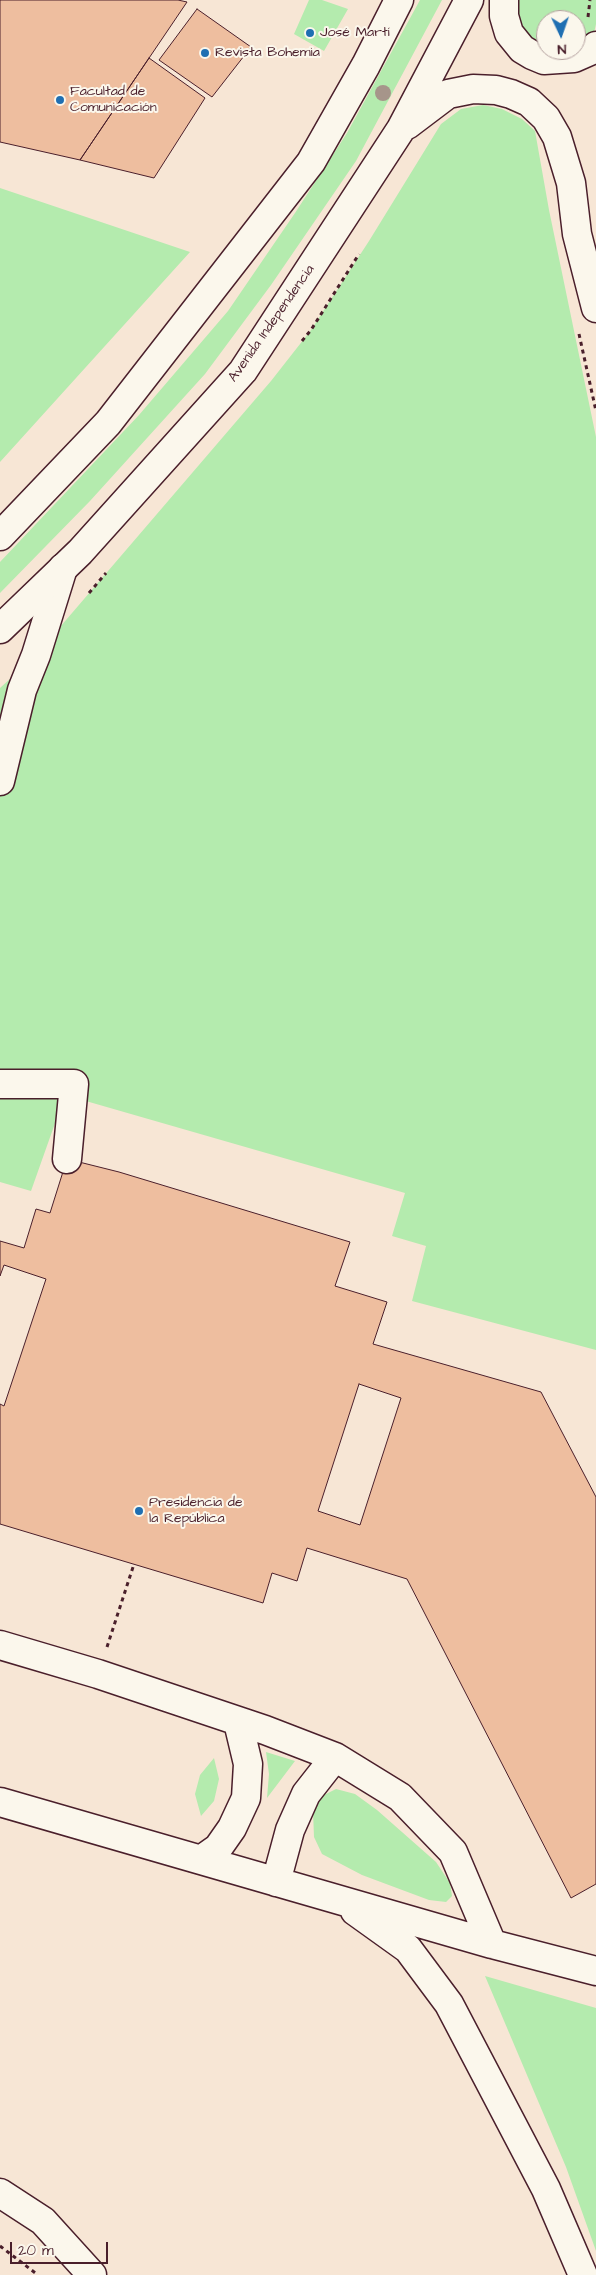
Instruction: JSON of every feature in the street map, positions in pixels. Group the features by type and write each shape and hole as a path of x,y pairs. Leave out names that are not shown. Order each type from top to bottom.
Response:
{"main road":[{"path":"0,536 108,423 311,162 366,65 399,0"},
{"name":"Avenida Independencia","path":"0,629 80,552 243,371 401,129 447,45 469,0"},
{"path":"504,0 504,16 508,33 522,48 532,55 544,60 574,58 590,51 596,46"},
{"path":"401,129 448,94 473,89 496,90 529,102 546,118 557,137 571,183 577,234 596,308"},
{"path":"0,780 22,690 36,655 63,568"},
{"path":"0,1084 74,1084 67,1159"},
{"path":"0,1645 98,1674 335,1757 400,1797 453,1852 492,1944"},
{"path":"201,1860 218,1848 232,1828 246,1798 248,1764 238,1722"},
{"path":"276,1882 290,1830 306,1794 335,1757"},
{"path":"0,1802 492,1944 596,1972"},
{"path":"341,1900 408,1950 449,2004 546,2189 583,2275"},
{"path":"0,2193 43,2222 92,2275"}],"path":[{"path":"298,345 311,330 363,247"},
{"path":"579,334 596,411"},
{"path":"87,594 106,572"},
{"path":"98,1674 134,1564"},
{"path":"0,2246 38,2275"}],"green space":[{"path":"309,0 322,0 348,9 324,51 294,34"},
{"path":"420,0 442,0 356,161 271,285 205,374 90,501 0,593 0,562 139,415 228,311 347,133"},
{"path":"514,0 596,0 594,33 586,39 586,10 536,10 536,44 519,28"},
{"path":"483,105 502,109 522,119 535,131 549,210 596,437 596,1350 412,1301 426,1246 392,1236 405,1193 65,1095 31,1191 0,1182 0,688 36,655 271,381 311,330 369,241 441,124 461,109"},
{"path":"0,188 190,252 0,462"},
{"path":"266,1752 295,1761 267,1798 269,1774"},
{"path":"214,1758 219,1779 214,1801 201,1816 195,1794 200,1775"},
{"path":"336,1789 355,1794 377,1810 436,1862 450,1883 452,1896 446,1902 429,1900 362,1875 322,1854 314,1837 313,1811 320,1797"},
{"path":"485,1976 596,2008 596,2251 566,2167"}],"building":[{"name":"Facultad de Comunicación","path":"0,0 178,0 187,2 80,160 0,142"},
{"name":"Revista Bohemia","path":"197,9 251,47 212,97 159,60"},
{"path":"149,58 205,98 154,178 80,160"},
{"path":"67,1159 119,1172 350,1242 335,1286 387,1302 373,1344 541,1392 596,1497 596,1884 571,1898 407,1579 307,1548 297,1581 272,1573 263,1603 0,1524 0,1404 4,1406 46,1279 4,1265 0,1276 0,1241 24,1248 36,1209 50,1213","holes":["359,1384 401,1398 360,1525 318,1511"]}],"place":[{"name":"José Martí","path":"310,33"},
{"name":"Revista Bohemia","path":"205,53"},
{"name":"Facultad de Comunicación","path":"60,100"},
{"name":"Presidencia de la República","path":"139,1511"}]}
